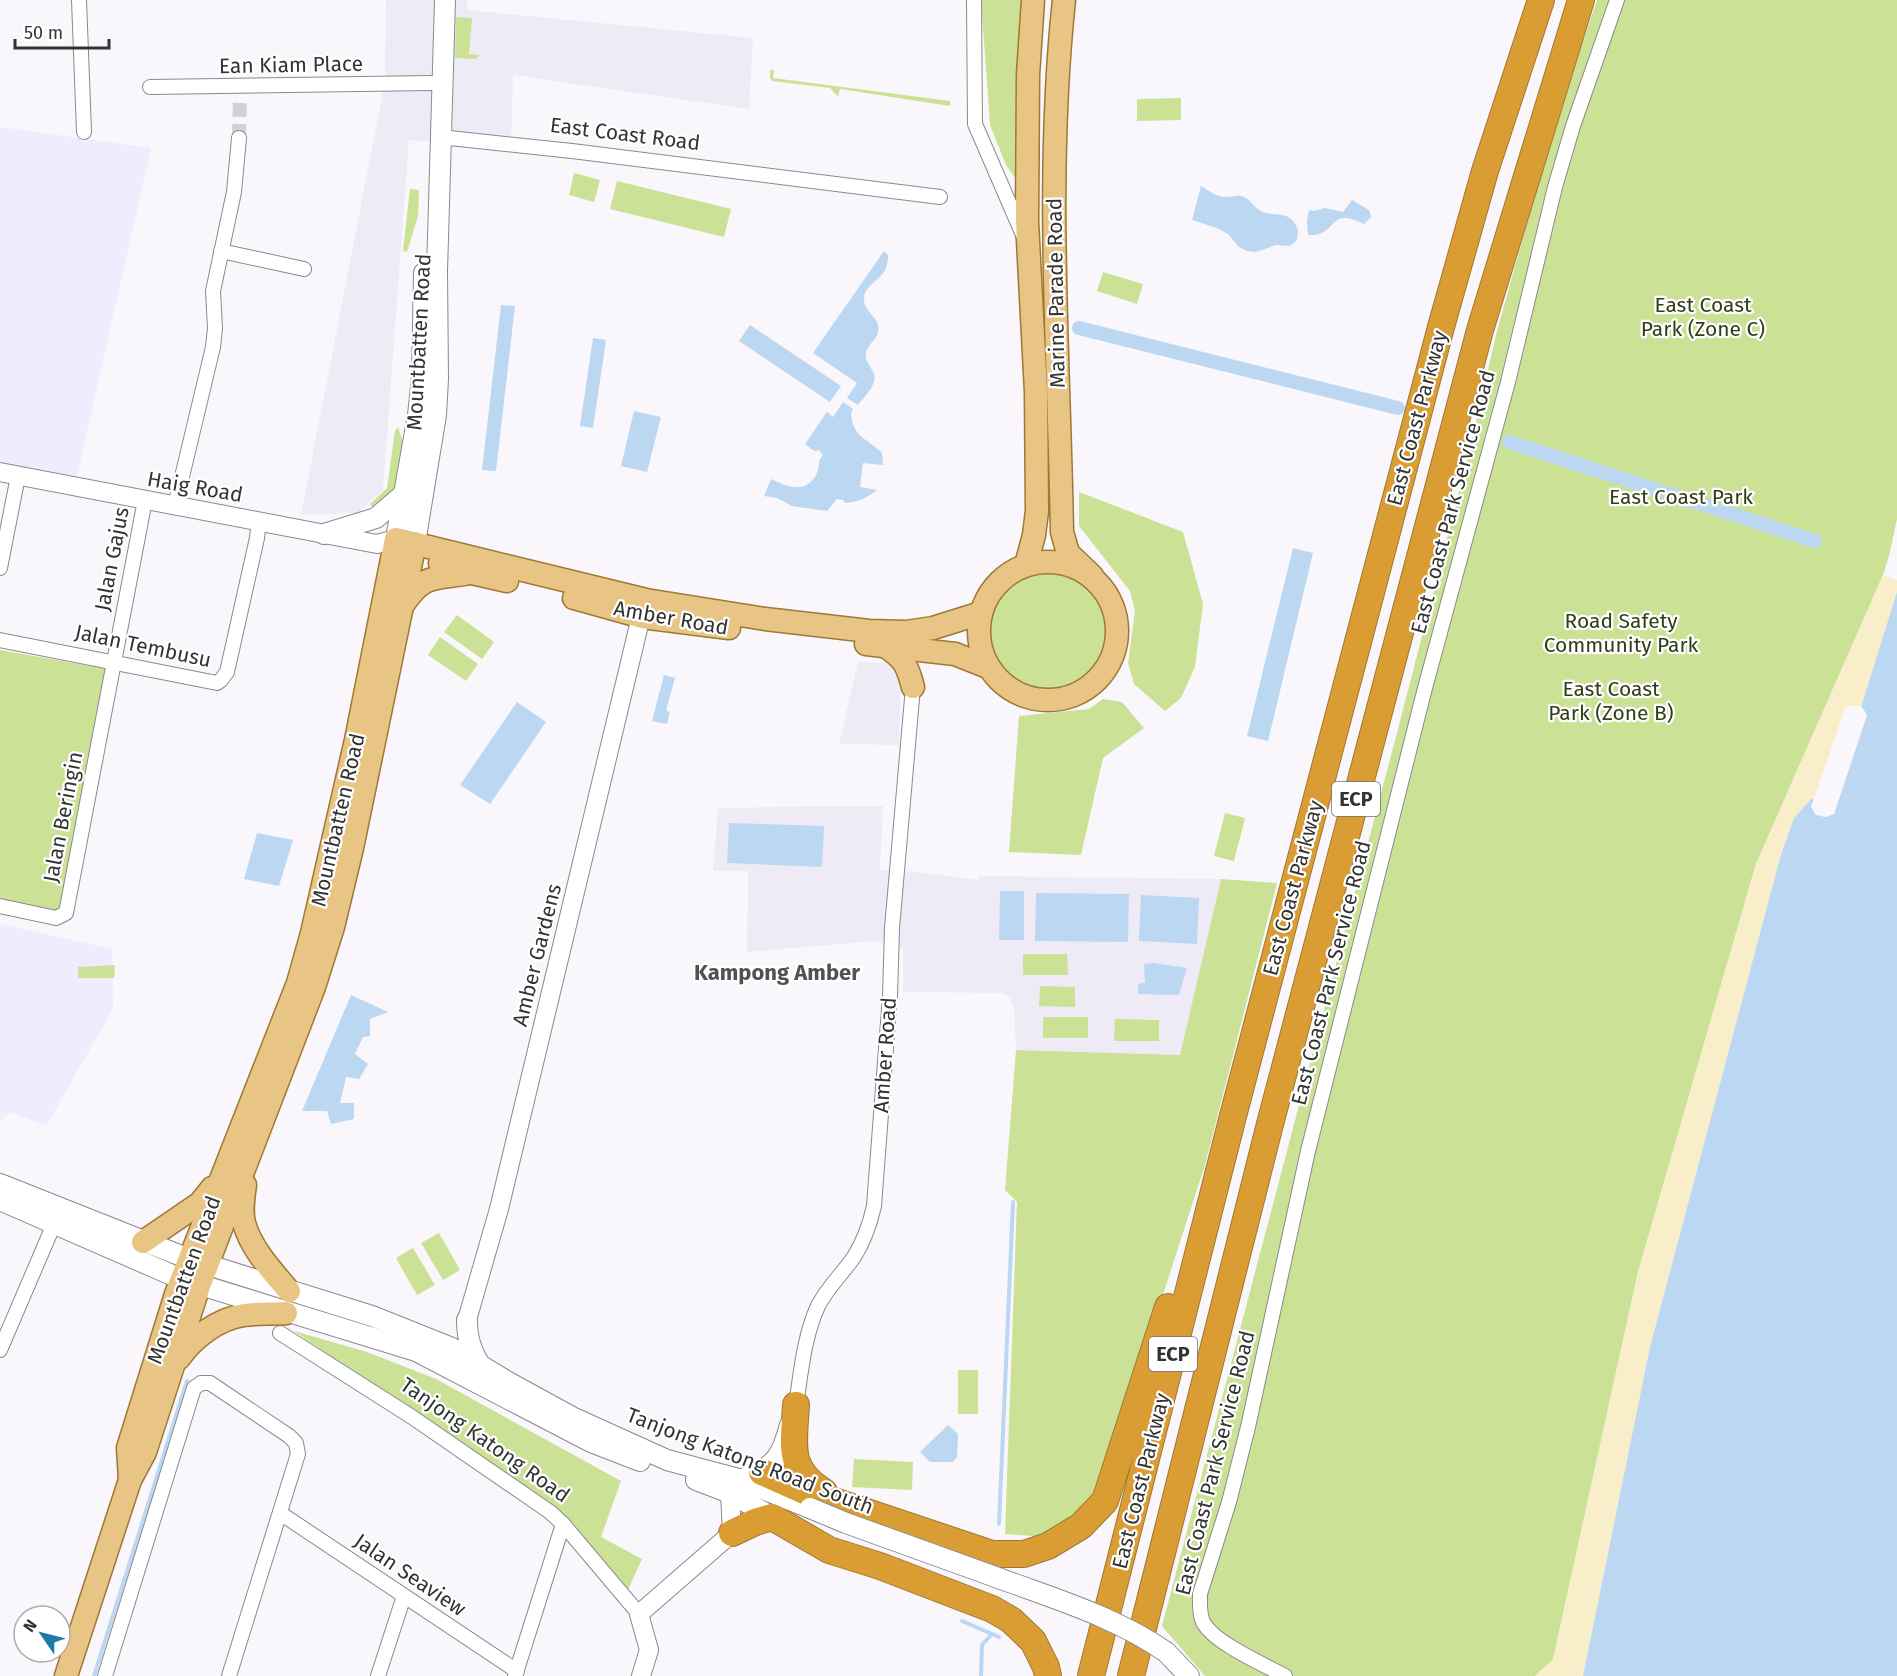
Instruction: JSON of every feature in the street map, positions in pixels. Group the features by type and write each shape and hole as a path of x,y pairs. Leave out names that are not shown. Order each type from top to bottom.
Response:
{"highway":[{"name":"East Coast Parkway","path":"1090,1676 1233,1116 1441,327 1485,171 1541,0"},
{"name":"East Coast Parkway","path":"1131,1676 1273,1112 1480,330 1581,0"},
{"name":"ECP","path":"844,1504 992,1554 1024,1554 1048,1546 1081,1526 1105,1501 1233,1116"},
{"path":"796,1405 795,1459 801,1473 812,1485 844,1504"},
{"path":"743,1481 807,1492 844,1504"},
{"path":"732,1533 772,1517 829,1550 880,1566 992,1609 1011,1620 1033,1641 1048,1676"}],"main road":[{"path":"433,0 432,83 435,135"},
{"path":"435,135 444,0"},
{"name":"Marine Parade Road","path":"1026,565 1034,535 1037,511 1036,392 1028,248 1027,129 1033,0"},
{"name":"Marine Parade Road","path":"1064,0 1057,66 1053,202 1062,532 1068,553 1092,576"},
{"name":"Mountbatten Road","path":"130,1480 128,1448 194,1272 244,1172 314,987 333,927 352,848 400,609 400,546 405,493 422,376 435,135"},
{"name":"Mountbatten Road","path":"66,1676 130,1480 145,1452 173,1366 194,1272 221,1177 298,983 312,933 400,546 436,415 438,379 435,135"},
{"path":"324,534 376,518 405,493"},
{"name":"Amber Road","path":"400,546 472,573 526,585 806,639 955,654 988,667"},
{"name":"Amber Road","path":"400,546 644,608 868,631 906,632 933,628 981,613"},
{"name":"Amber Road","path":"1049,561 1072,565 1092,576 1106,591 1115,610 1118,631 1115,651 1106,670 1092,686 1073,696 1053,701 1032,699 1013,692 999,681 988,667 981,650 978,631 981,613 990,592 1006,576 1026,565 1049,561"},
{"path":"400,609 415,587 422,582 434,578 472,573"},
{"path":"885,646 901,657 908,668 913,687"},
{"path":"913,687 920,670 936,652"},
{"path":"244,1172 242,1204 244,1223 250,1239 270,1269 289,1291"},
{"path":"143,1242 200,1203 221,1177"},
{"path":"0,1184 58,1216 194,1272"},
{"path":"0,1200 143,1242 194,1272"},
{"name":"Tanjong Katong Road South","path":"194,1272 289,1291 372,1316 452,1348 572,1417 667,1460 743,1481 846,1523 1070,1604 1120,1625 1148,1639 1166,1652 1189,1676"},
{"name":"Tanjong Katong Road South","path":"194,1272 283,1323 377,1338 416,1352 591,1442 743,1481 772,1517"},
{"path":"173,1366 186,1348 202,1333 242,1315 283,1323"},
{"path":"434,1341 455,1332 467,1320"},
{"path":"467,1320 471,1351 481,1366"},
{"path":"743,1481 772,1465 781,1452 796,1405"}],"street":[{"path":"79,0 84,132"},
{"name":"Marine Parade Road","path":"974,0 975,123 982,146 1028,248"},
{"name":"East Coast Park Service Road","path":"1285,1676 1220,1641 1211,1633 1203,1621 1200,1594 1229,1502 1248,1427 1308,1151 1425,688 1508,382 1552,197 1573,126 1617,0"},
{"name":"Ean Kiam Place","path":"150,87 240,91 432,83"},
{"name":"East Coast Road","path":"435,135 940,197"},
{"path":"175,506 213,347 215,328 213,291 234,192 239,138"},
{"path":"221,251 304,269"},
{"path":"0,567 9,474"},
{"name":"Haig Road","path":"9,474 324,534 400,546"},
{"name":"Jalan Gajus","path":"115,661 145,500"},
{"name":"Jalan Tembusu","path":"0,640 115,661 213,683 221,680 227,672 259,521"},
{"name":"Amber Gardens","path":"467,1320 499,1209 644,608"},
{"name":"Jalan Beringin","path":"0,906 56,918 66,913 115,661"},
{"name":"Amber Road","path":"796,1405 812,1322 828,1290 854,1256 869,1229 874,1206 890,996 892,928 913,687"},
{"path":"0,1350 58,1216"},
{"name":"Tanjong Katong Road","path":"283,1323 412,1417 539,1503 563,1524 639,1614"},
{"path":"105,1676 194,1388 201,1383 210,1383 290,1436 296,1443 298,1454 229,1676"},
{"path":"641,1676 649,1650 639,1614 732,1533 743,1481"},
{"name":"Jalan Seaview","path":"280,1513 516,1673 563,1524"},
{"path":"378,1676 404,1596"}],"shaded area":[{"path":"386,0 467,0 467,10 753,38 749,109 513,75 511,147 409,140 383,490 358,513 301,515 385,81"},
{"path":"0,127 151,148 77,476 0,462"},
{"path":"858,662 887,663 895,667 901,681 899,745 839,744"},
{"path":"883,806 880,870 979,880 979,876 1221,879 1180,1055 1016,1050 1014,1008 1010,998 1002,993 903,992 903,948 875,941 747,952 748,871 713,871 718,808"},
{"path":"0,924 112,949 113,1009 46,1126 10,1112 0,1121"}],"green space":[{"path":"981,0 1025,0 1015,178 1006,165 990,125"},
{"name":"East Coast Park","path":"1597,0 1897,0 1897,519 1889,556 1883,575 1756,864 1638,1272 1553,1660 1535,1676 1205,1676 1162,1626 1404,706 1470,449 1496,335 1554,126"},
{"path":"456,17 472,18 469,54 480,55 475,59 455,58"},
{"path":"774,69 773,78 950,101 950,106 840,89 838,97 830,88 772,81 770,71"},
{"path":"1181,98 1181,120 1137,121 1137,99"},
{"path":"574,173 600,180 594,202 569,195"},
{"path":"617,181 731,209 724,237 610,209"},
{"path":"410,189 419,190 418,216 407,252 403,251"},
{"path":"1103,272 1143,284 1137,304 1097,291"},
{"path":"398,427 403,442 393,495 374,510 370,504 387,488 395,431"},
{"path":"1079,492 1183,532 1203,604 1195,667 1181,698 1165,711 1134,684 1128,663 1135,611 1130,591 1079,526"},
{"path":"1048,572 1081,582 1097,598 1107,631 1097,664 1081,680 1048,690 1015,680 999,664 989,631 999,598 1015,582"},
{"path":"457,615 494,642 482,659 444,632"},
{"path":"440,637 478,664 466,681 428,655"},
{"path":"0,650 107,669 58,915 0,901"},
{"path":"1103,699 1122,702 1144,728 1103,758 1081,855 1009,852 1019,716 1089,709"},
{"path":"1225,813 1245,818 1234,861 1214,856"},
{"path":"1221,879 1277,883 1205,1165 1098,1495 1045,1537 1005,1534 1017,1202 1005,1190 1016,1050 1180,1055"},
{"path":"1023,954 1067,954 1068,975 1023,975"},
{"path":"115,965 114,978 78,978 78,967"},
{"path":"1040,986 1075,987 1075,1007 1039,1006"},
{"path":"1043,1017 1088,1017 1088,1038 1043,1038"},
{"path":"1115,1019 1159,1020 1159,1041 1114,1041"},
{"path":"439,1233 460,1270 443,1280 421,1243"},
{"path":"413,1248 435,1285 417,1295 396,1258"},
{"path":"294,1331 367,1352 436,1379 621,1481 601,1537 642,1559 627,1592 546,1503"},
{"path":"958,1370 978,1370 978,1414 958,1414"},
{"path":"854,1459 913,1462 912,1490 852,1487"}],"sand":[{"path":"1883,575 1897,580 1897,592 1861,707 1853,705 1845,708 1814,799 1810,800 1794,818 1780,858 1650,1347 1583,1676 1535,1676 1553,1659 1638,1272 1756,864"}],"water":[{"path":"1201,186 1220,196 1244,197 1259,210 1291,218 1298,230 1297,240 1290,246 1276,245 1256,252 1239,247 1228,234 1192,220"},
{"path":"1352,200 1369,210 1371,217 1364,224 1344,218 1318,234 1308,235 1309,210 1325,208 1343,212"},
{"path":"884,251 888,255 885,270 865,292 864,298 865,305 878,327 877,335 866,352 875,378 871,388 858,405 847,398 857,383 813,353"},
{"path":"501,305 515,306 496,471 482,470"},
{"path":"750,325 841,386 830,402 739,341"},
{"path":"593,338 606,340 593,428 580,426"},
{"path":"843,402 853,409 852,421 858,433 882,453 883,465 863,463 860,487 877,490 854,502 845,503 837,499 827,511 792,506 777,498 764,496 771,479 795,487 805,486 813,480 823,455 819,450 814,451 805,444 827,412 833,417"},
{"path":"634,411 661,417 647,472 621,466"},
{"path":"1293,548 1313,553 1268,741 1247,736"},
{"path":"1897,592 1897,1676 1583,1676 1650,1347 1780,858 1794,818 1811,799 1814,799 1812,807 1825,817 1834,814 1867,715 1861,707"},
{"path":"664,675 675,678 666,710 670,712 667,724 652,721"},
{"path":"517,702 546,722 490,804 460,785"},
{"path":"729,823 824,826 822,867 727,863"},
{"path":"257,833 293,840 279,886 244,879"},
{"path":"1000,891 1024,891 1024,940 999,940"},
{"path":"1036,893 1129,894 1128,942 1035,941"},
{"path":"1141,895 1199,898 1197,944 1139,941"},
{"path":"1154,963 1187,968 1179,995 1138,994 1138,985 1145,982 1144,964"},
{"path":"351,995 388,1012 370,1019 370,1036 363,1037 355,1054 368,1064 359,1079 346,1077 340,1103 354,1103 354,1119 331,1124 327,1111 302,1111"},
{"path":"948,1425 958,1434 957,1457 953,1462 930,1462 920,1452"}],"pier":[{"path":"1859,706 1867,715 1834,814 1825,817 1816,815 1811,807 1815,796 1817,799 1815,806 1818,812 1825,814 1831,812 1863,716"}],"waterway":[{"path":"1079,328 1398,408"},
{"path":"1509,442 1815,541"},
{"path":"999,1524 1013,1202"},
{"path":"94,1676 187,1381"},
{"path":"962,1621 999,1637"},
{"path":"981,1676 982,1645 992,1634"}],"tunnel":[{"path":"239,138 240,96"}],"district":[{"name":"Kampong Amber","path":"777,972"}],"park label":[{"name":"East Coast Park (Zone C)","path":"1703,317"},
{"name":"Road Safety Community Park","path":"1621,633"},
{"name":"East Coast Park (Zone B)","path":"1611,701"}]}
